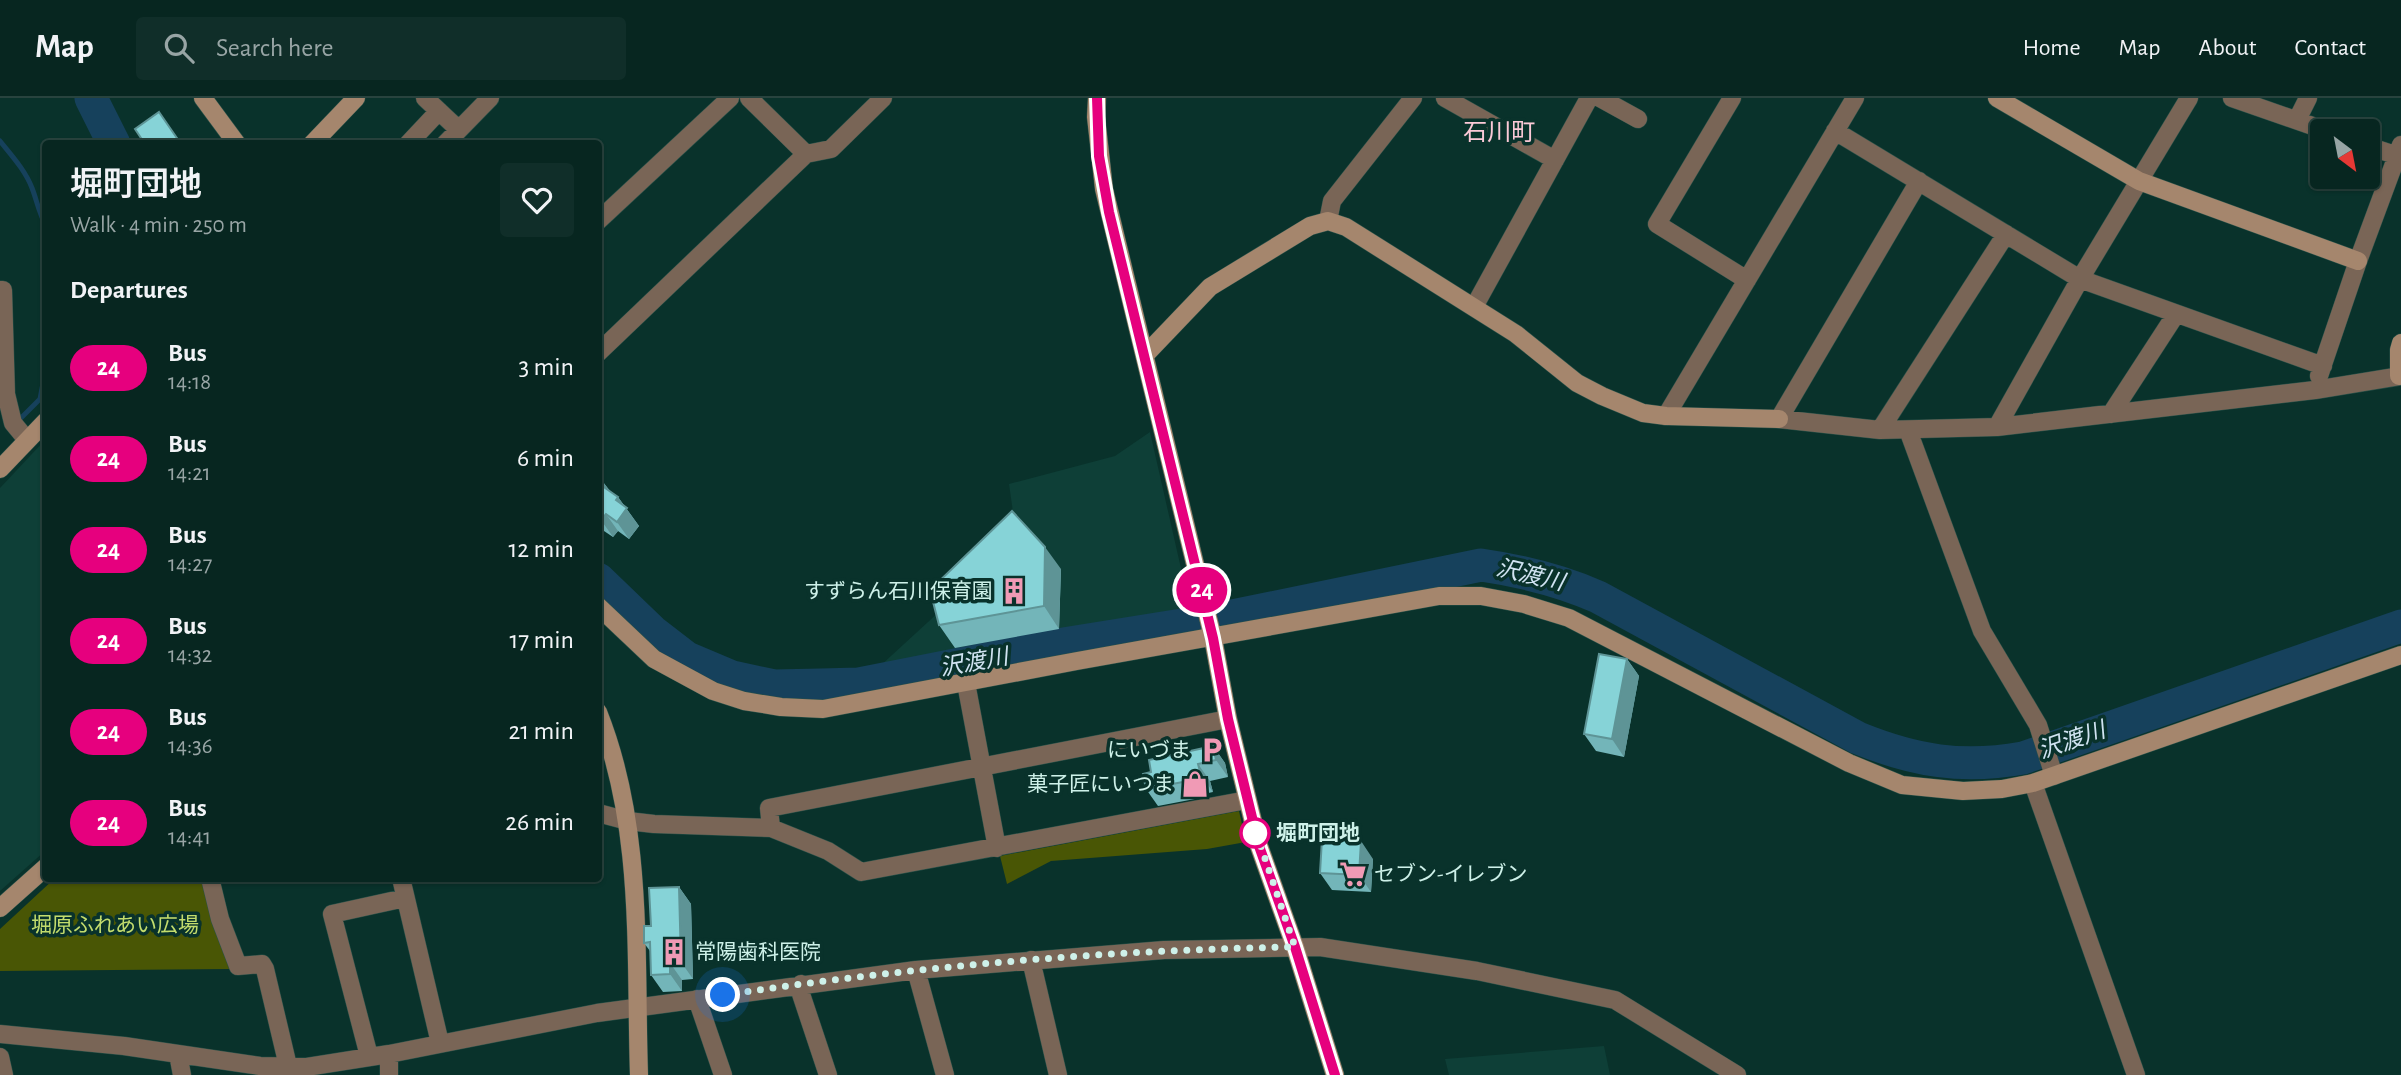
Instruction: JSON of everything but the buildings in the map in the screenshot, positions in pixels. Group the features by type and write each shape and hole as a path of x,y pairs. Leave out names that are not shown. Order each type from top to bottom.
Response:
{"street":[{"path":"204,98 234,140"},
{"path":"316,140 356,98"},
{"path":"425,98 439,111 454,138 490,98"},
{"path":"602,217 730,98"},
{"path":"749,98 806,154"},
{"path":"602,349 806,154 831,149 883,98"},
{"path":"1097,98 1096,117 1104,188 1212,632 1247,800 1259,846 1295,947 1335,1075"},
{"path":"1328,221 1332,201 1413,98"},
{"path":"1445,98 1555,160"},
{"path":"1474,307 1590,98"},
{"path":"1600,98 1638,119"},
{"path":"1731,98 1657,223 1747,280"},
{"path":"1666,416 1855,98"},
{"path":"1997,98 2138,181 2358,261"},
{"path":"1997,427 2080,279 2189,98"},
{"path":"2232,98 2310,125"},
{"path":"2297,120 2308,98"},
{"path":"412,140 439,111"},
{"path":"1835,131 2080,279 2323,366"},
{"path":"2315,390 2358,261 2399,153 2380,149"},
{"path":"1779,419 1919,181"},
{"path":"1145,355 1210,287 1310,226 1328,221 1346,227 1516,334 1577,383 1643,413 1666,416 1779,419 1880,430 1997,427 2400,378 2401,343"},
{"path":"1880,430 2006,234"},
{"path":"0,290 3,290 6,394 13,423 27,440"},
{"path":"2111,414 2176,314"},
{"path":"0,469 42,425"},
{"path":"1908,430 1982,631 2038,725 2052,768"},
{"path":"602,610 654,659 713,691 744,701 781,707 823,709 966,683 1212,632 1439,596 1481,596 1524,604 1569,618 1849,763 1902,785 1963,790 2002,789 2033,783 2052,768 2401,654"},
{"path":"966,683 997,848"},
{"path":"771,828 769,808 1228,719"},
{"path":"602,725 622,788 628,821 633,871 639,1075"},
{"path":"2033,783 2136,1075"},
{"path":"602,814 654,824 771,828 828,851 861,872 1247,800"},
{"path":"0,908 42,871"},
{"path":"211,882 220,919 238,966 262,964 265,969 288,1066"},
{"path":"402,882 440,1044"},
{"path":"369,1056 332,914 405,898"},
{"path":"0,1034 124,1046 260,1070 288,1066 307,1067 637,1007 916,970 1164,950 1320,947 1478,971 1615,1000 1737,1075"},
{"path":"1031,960 1058,1075"},
{"path":"916,970 945,1075"},
{"path":"801,984 800,992 828,1075"},
{"path":"697,999 723,1075"},
{"path":"178,1054 182,1075"},
{"path":"389,1054 389,1075"},
{"path":"0,1057 4,1075"}],"shaded area":[{"path":"1150,432 1190,608 879,667 1001,555 1015,526 1009,484 1115,456"},
{"path":"42,443 42,854 0,891 0,488"},
{"path":"1604,1046 1610,1075 1449,1075 1445,1059"}],"green space":[{"path":"1239,811 1246,842 1207,849 1051,861 1007,884 1000,856"},
{"name":"堀原ふれあい広場","path":"51,882 204,882 230,969 0,971 0,929"}],"waterway":[{"name":"沢渡川","path":"91,98 112,140"},
{"path":"0,141 26,175 42,217"},
{"path":"20,419 40,399 42,388"},
{"name":"沢渡川","path":"602,583 652,631 687,658 732,677 774,686 859,684 1057,645 1213,620 1481,565 1541,577 1598,597 1858,738 1919,757 1959,763 2023,758 2401,626"}],"bus line":[{"name":"24","path":"1097,98 1099,156 1109,212 1213,638 1247,800 1259,846 1295,947 1335,1075"}],"place":[{"name":"すずらん石川保育園","path":"1014,591"},
{"name":"にいづま","path":"1212,750"},
{"name":"菓子匠にいつま","path":"1195,784"},
{"name":"堀町団地","path":"1255,833"},
{"name":"セブン-イレブン","path":"1353,874"},
{"name":"常陽歯科医院","path":"674,952"}],"district":[{"name":"石川町","path":"1499,133"}],"route":[{"path":"723,995 916,970 1031,960 1164,950 1295,947 1253,823 1255,833"}]}
